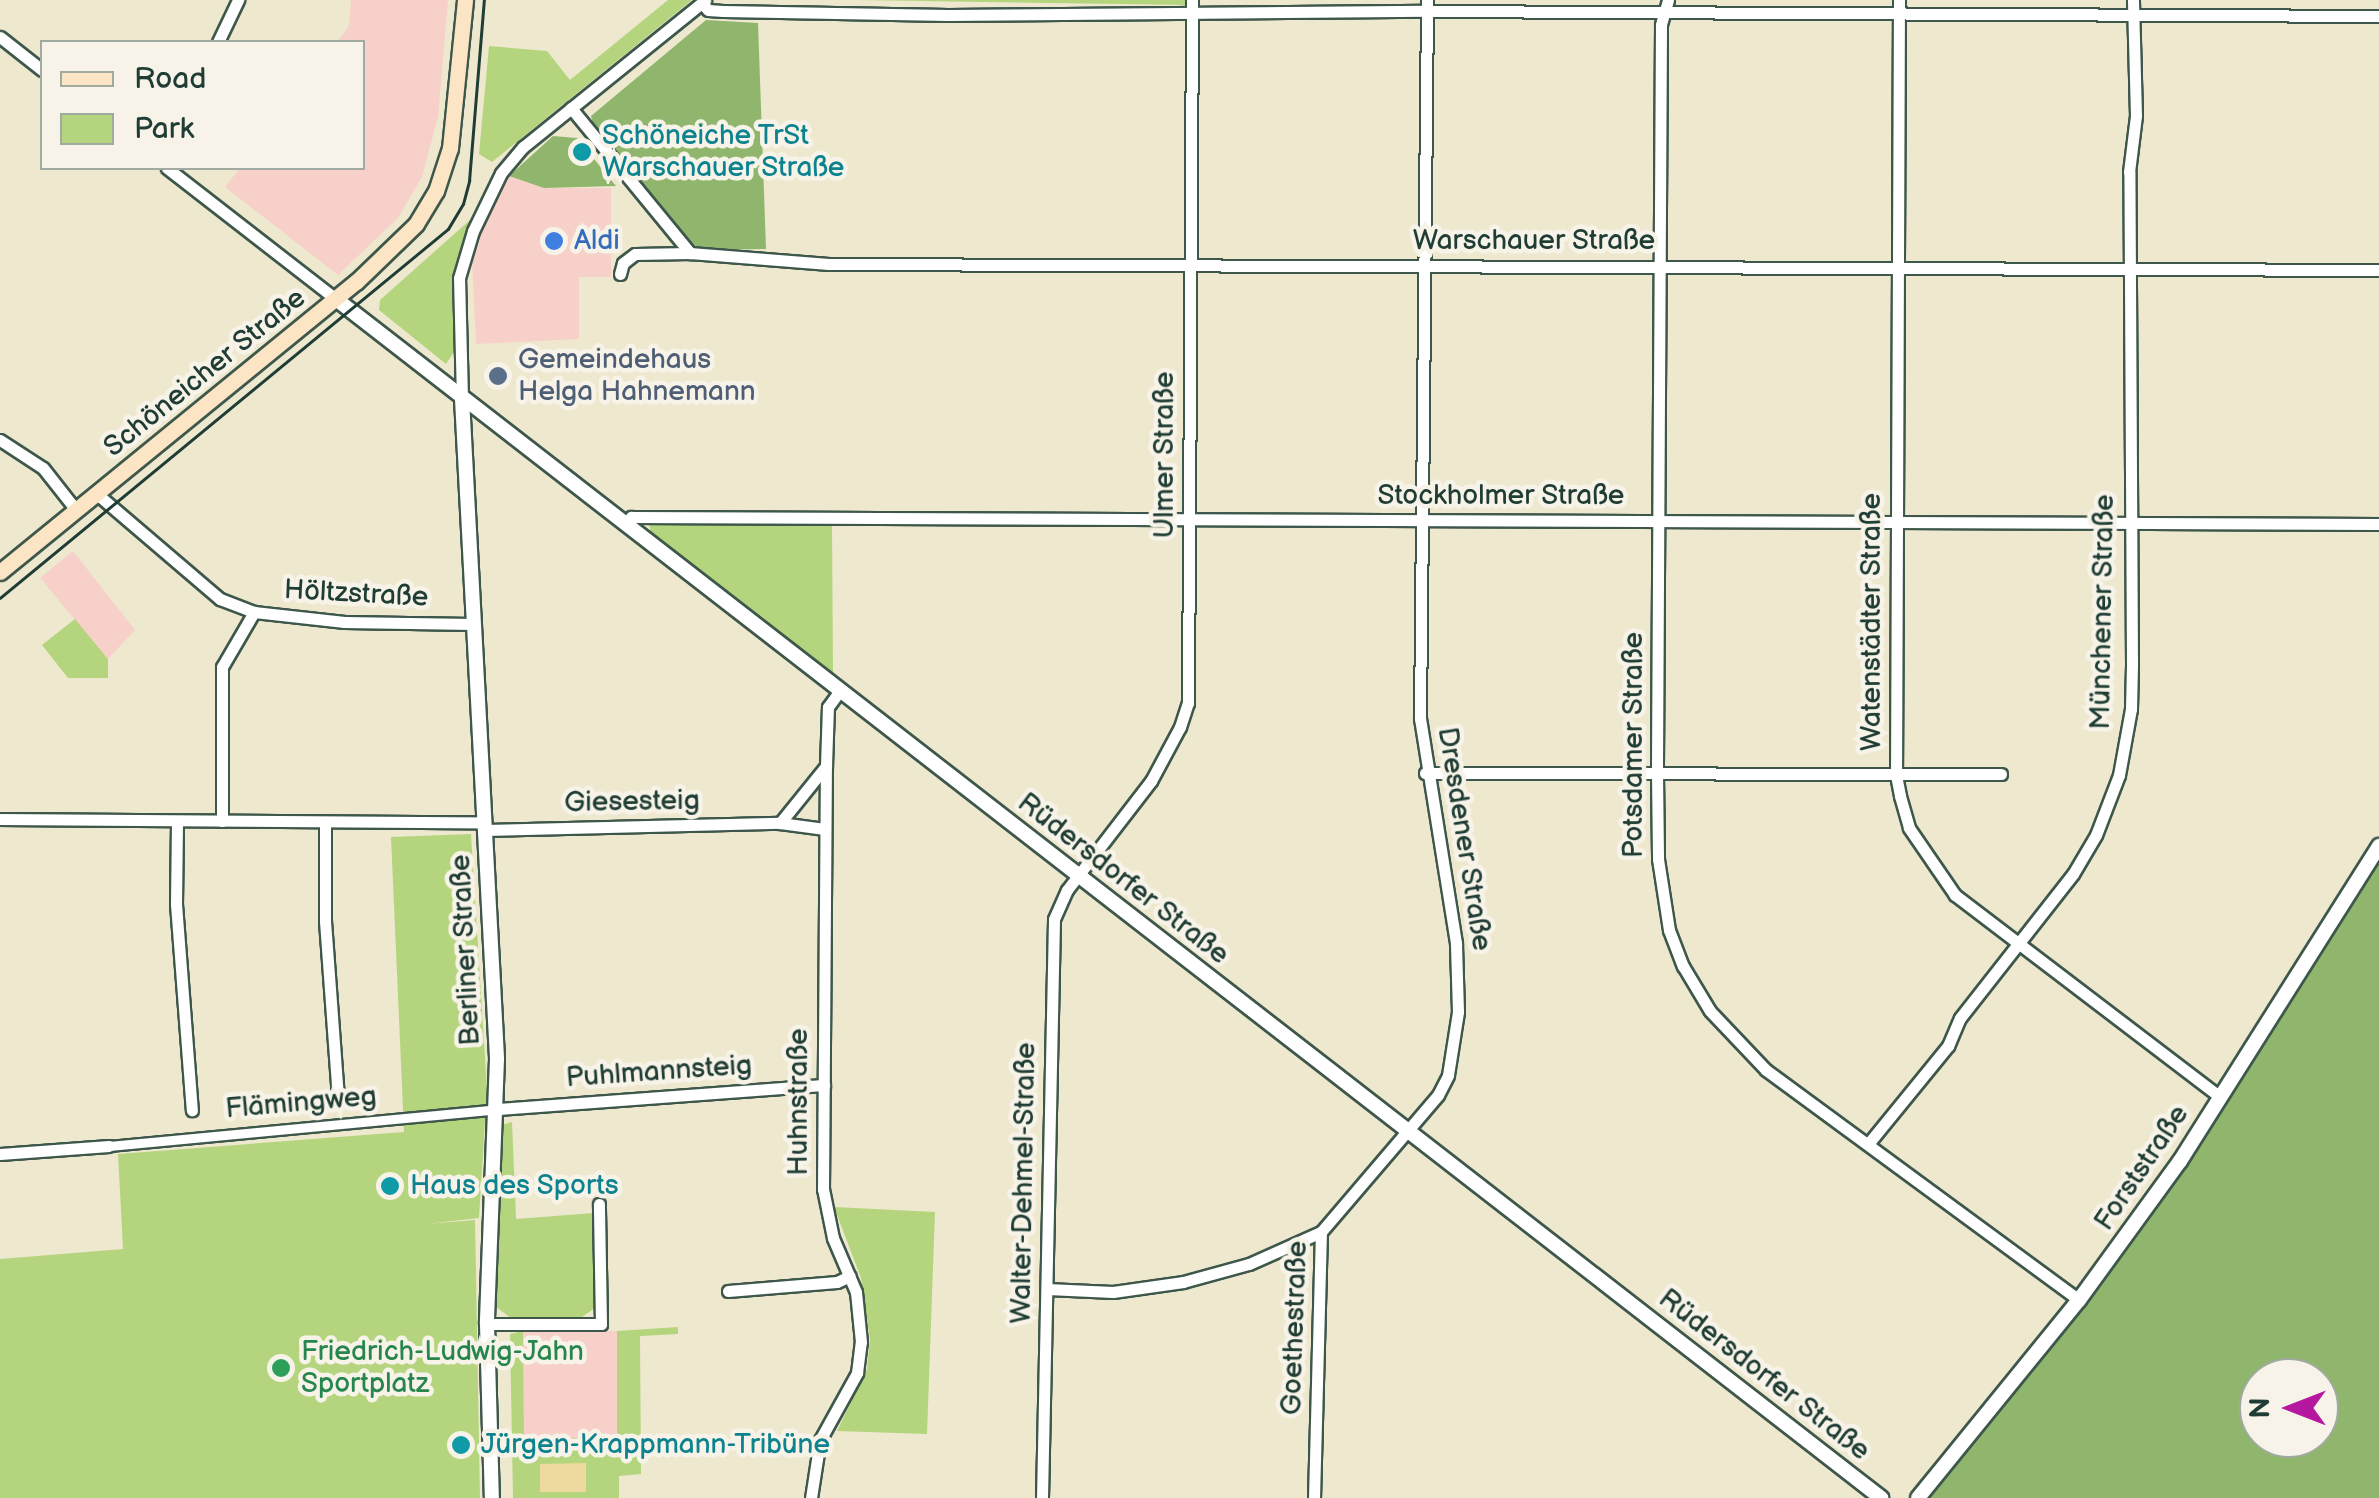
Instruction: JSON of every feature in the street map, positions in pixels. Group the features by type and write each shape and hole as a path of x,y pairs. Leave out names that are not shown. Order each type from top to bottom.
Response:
{"main road":[{"name":"Schöneicher Straße","path":"0,572 336,298 400,241 431,201 453,134 465,0"}],"street":[{"path":"219,40 238,0"},
{"name":"Watenstädter Straße","path":"1899,0 1896,775 1910,828 1955,895 2220,1097"},
{"name":"Münchener Straße","path":"1868,1144 1948,1046 1960,1018 2020,944 2096,836 2119,775 2131,709 2133,268 2129,172 2136,116 2133,0"},
{"path":"462,399 459,278 473,231 501,173 523,147 703,1 708,10 740,11 1666,6 1899,14 2379,16"},
{"name":"Ulmer Straße","path":"1078,876 1151,781 1180,728 1188,703 1192,6"},
{"name":"Dresdener Straße","path":"1409,1132 1448,1075 1458,1012 1456,943 1420,719 1427,6"},
{"name":"Potsdamer Straße","path":"1666,6 1657,774 1661,892 1669,930 1689,978 1710,1011 1748,1054 2078,1300"},
{"path":"0,37 40,68"},
{"path":"570,108 690,252"},
{"path":"170,170 336,298"},
{"name":"Warschauer Straße","path":"620,274 622,263 635,254 690,252 828,264 2379,270"},
{"name":"Rüdersdorfer Straße","path":"336,298 1881,1498"},
{"name":"Berliner Straße","path":"462,399 497,1108 488,1324 492,1498"},
{"path":"0,440 43,468 76,510"},
{"name":"Höltzstraße","path":"97,494 220,600 254,612 344,622 474,624"},
{"name":"Stockholmer Straße","path":"626,524 631,517 2379,524"},
{"path":"222,821 222,667 254,612"},
{"name":"Huhnstraße","path":"811,1498 820,1440 857,1373 862,1325 850,1276 824,1205 826,766 828,708 839,692"},
{"path":"780,823 826,766"},
{"path":"1426,773 2002,774"},
{"name":"Giesesteig","path":"0,819 485,826 780,823 825,829"},
{"path":"177,822 176,904 192,1110"},
{"path":"325,822 325,921 338,1099"},
{"name":"Forststraße","path":"1918,1498 2078,1300 2180,1161 2379,846"},
{"name":"Walter-Dehmel-Straße","path":"1042,1498 1054,919 1078,876"},
{"name":"Puhlmannsteig","path":"497,1108 824,1084"},
{"name":"Flämingweg","path":"108,1146 497,1108"},
{"name":"Goethestraße","path":"1314,1498 1320,1232 1409,1132"},
{"path":"0,1154 108,1146"},
{"path":"488,1324 601,1324 599,1204"},
{"path":"1046,1289 1112,1292 1182,1282 1249,1264 1320,1232"},
{"path":"728,1292 838,1282 850,1276"}],"shaded area":[{"path":"351,0 448,0 438,117 422,177 398,218 338,275 225,187 238,170 365,170 365,40 338,40 349,26"},
{"path":"509,176 544,188 611,188 611,277 579,277 579,339 476,344 472,260 487,214"},
{"path":"73,551 135,630 108,659 40,578"},
{"path":"617,1331 618,1438 524,1439 523,1332"}],"green space":[{"path":"668,0 692,0 492,162 479,154 489,46 547,51 570,80"},
{"path":"858,0 1188,0 1188,5"},
{"path":"706,20 758,23 766,249 703,250 691,243 593,125 591,116"},
{"path":"553,136 577,138 616,186 544,188 509,176"},
{"path":"470,220 456,271 456,349 446,364 379,310 380,300"},
{"path":"649,525 832,525 833,673 651,533"},
{"path":"75,619 108,659 108,678 68,678 42,645"},
{"path":"471,834 487,1089 479,1218 426,1224 475,1220 480,1498 0,1498 0,1259 123,1249 118,1154 404,1132 391,837"},
{"path":"2379,857 2379,1498 1922,1498 1976,1437 2169,1187"},
{"path":"512,1122 516,1219 594,1213 595,1308 579,1319 512,1319 495,1306 501,1125"},
{"path":"834,1207 935,1212 927,1434 837,1431 867,1369 870,1339 861,1278"},
{"path":"678,1327 678,1334 640,1336 641,1474 619,1476 619,1498 513,1498 510,1334 523,1331 524,1439 617,1438 617,1331"}],"sand":[{"path":"586,1463 586,1492 540,1492 540,1464"}],"tram line":[{"path":"0,598 448,229 463,204 469,181 484,0"}],"place":[{"name":"Schöneiche TrSt Warschauer Straße","path":"582,152"},
{"name":"Aldi","path":"554,241"},
{"name":"Gemeindehaus Helga Hahnemann","path":"498,376"},
{"name":"Haus des Sports","path":"390,1186"},
{"name":"Friedrich-Ludwig-Jahn Sportplatz","path":"281,1368"},
{"name":"Jürgen-Krappmann-Tribüne","path":"461,1445"}]}
